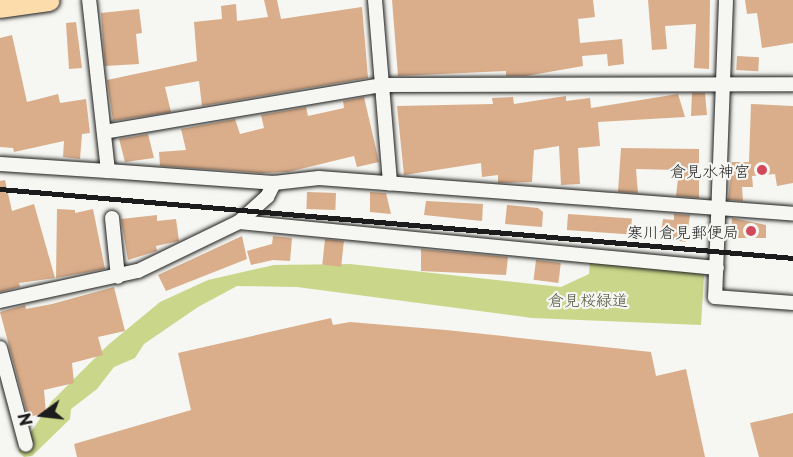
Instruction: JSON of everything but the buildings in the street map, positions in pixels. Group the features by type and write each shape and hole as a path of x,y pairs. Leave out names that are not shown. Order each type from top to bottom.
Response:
{"main road":[{"path":"0,7 49,0"}],"street":[{"path":"89,0 108,171"},
{"path":"375,0 390,183"},
{"path":"726,0 716,297 793,303"},
{"path":"104,132 382,85 793,84"},
{"path":"0,164 274,183 319,178 793,214"},
{"path":"0,301 118,277 239,222 267,197 274,183"},
{"path":"112,218 118,277"},
{"path":"239,222 717,268"},
{"path":"0,348 26,445"}],"green space":[{"name":"倉見桜緑道","path":"590,261 700,271 704,275 701,325 532,318 297,287 237,286 198,307 144,344 135,358 114,367 97,389 71,409 70,419 32,456 24,457 18,451 52,401 108,345 160,302 208,280 274,265 350,264 561,287 589,274"}],"railway":[{"path":"0,189 793,258"}],"place":[{"name":"倉見水神宮","path":"762,170"},
{"name":"寒川倉見郵便局","path":"751,231"}]}
